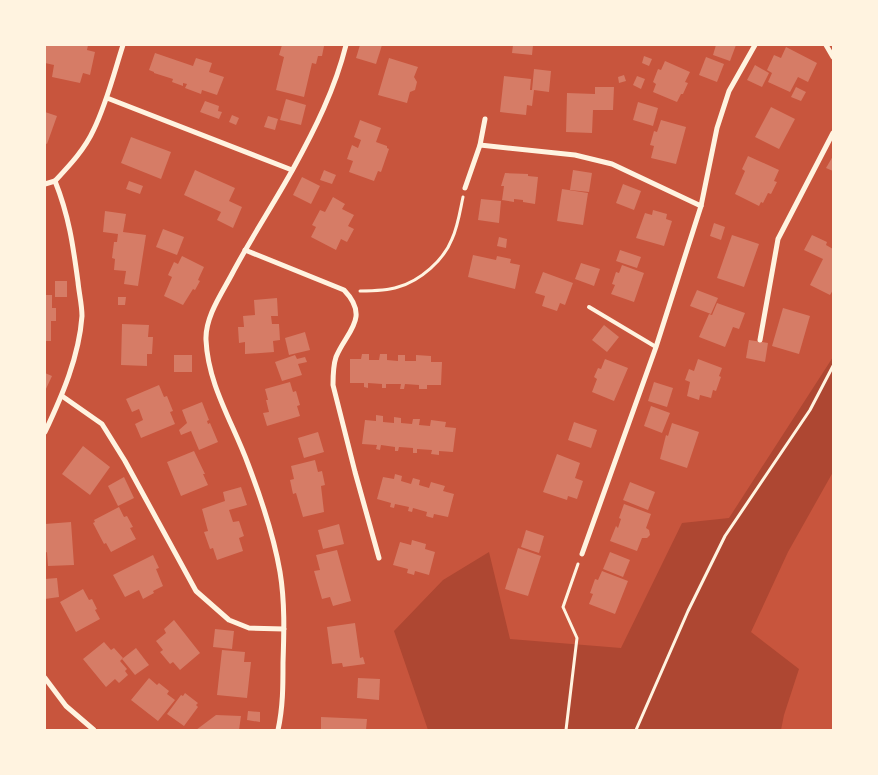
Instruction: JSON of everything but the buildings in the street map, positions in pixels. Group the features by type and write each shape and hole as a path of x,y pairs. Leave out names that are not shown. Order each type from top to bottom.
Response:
{"street":[{"path":"45,184 55,181 75,160 94,130 107,98 123,45"},
{"path":"278,730 283,709 284,629 280,574 273,541 248,464 210,371 206,338 209,321 219,299 320,117 339,74 346,45"},
{"path":"582,554 656,346 701,206 717,128 730,91 755,45"},
{"path":"826,45 833,57"},
{"path":"107,98 292,170"},
{"path":"466,188 480,145 485,118"},
{"path":"760,340 778,239 833,133"},
{"path":"480,145 574,155 612,164 701,206"},
{"path":"45,432 62,396 78,345 82,314 71,230 65,206 55,181"},
{"path":"245,250 344,290 353,299 356,309 354,328 337,356 333,371 333,385 354,472 379,558"},
{"path":"62,396 102,424 125,461 196,591 229,620 249,628 284,629"},
{"path":"45,678 66,706 94,730"}],"lane":[{"path":"589,307 656,346"}],"path":[{"path":"344,290 380,291 399,287 418,278 440,258 452,239 466,188"},
{"path":"636,730 688,611 725,536 810,410 833,366"},
{"path":"566,730 577,638 563,607 582,554"}],"shaded area":[{"path":"833,357 833,472 788,552 751,632 799,669 781,730 428,730 394,631 443,580 489,552 510,639 621,648 682,523 729,518"}]}
